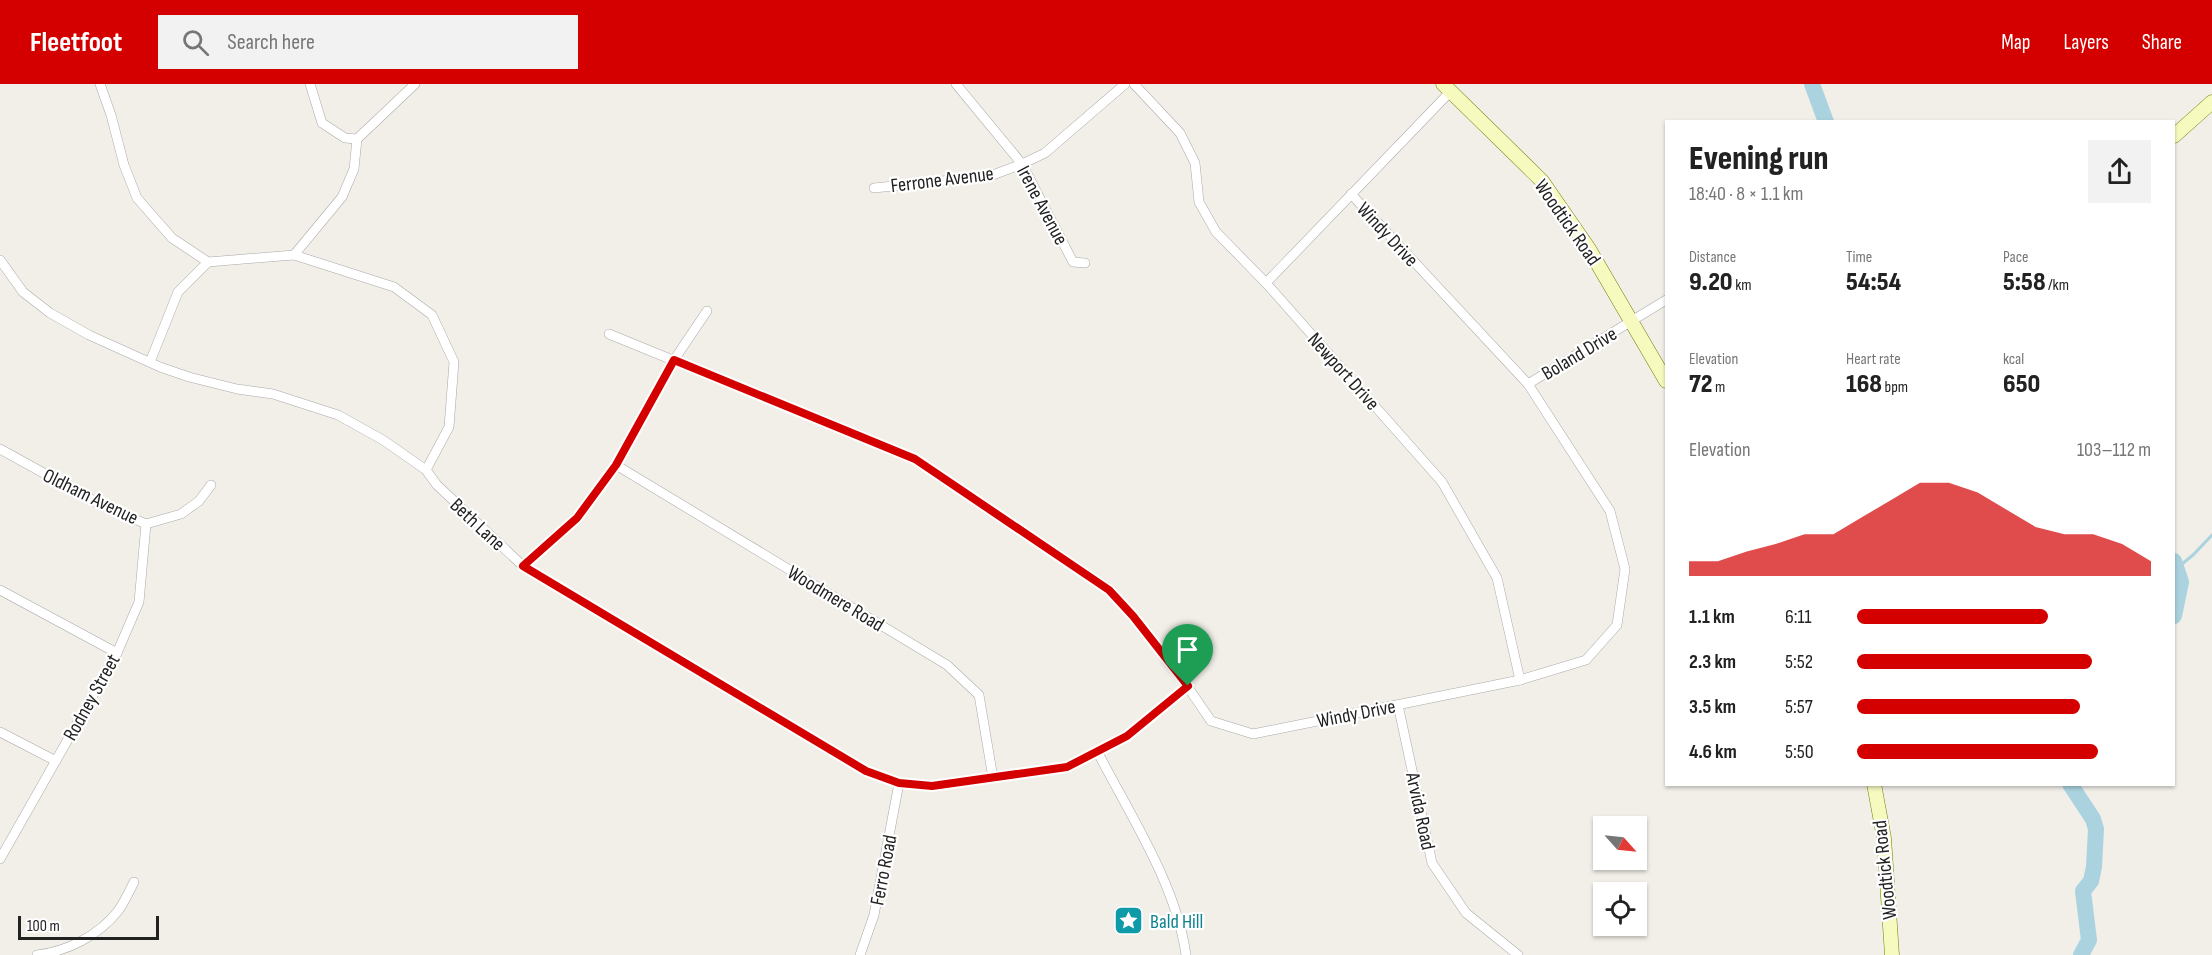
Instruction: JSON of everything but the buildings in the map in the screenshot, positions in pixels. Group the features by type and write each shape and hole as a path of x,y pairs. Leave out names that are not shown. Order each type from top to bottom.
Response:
{"main road":[{"name":"Woodtick Road","path":"1447,88 1542,181 1589,249 1665,379"},
{"path":"2175,135 2212,102"},
{"name":"Woodtick Road","path":"1874,786 1884,838 1892,955"}],"street":[{"path":"100,84 136,198 172,238 208,262 294,255 394,287 432,315 454,362 449,427 426,470"},
{"path":"310,84 322,123 345,138 357,139"},
{"path":"294,255 342,196 354,169 357,139 415,84"},
{"name":"Irene Avenue","path":"956,84 1022,164 1073,262 1085,263"},
{"name":"Ferrone Avenue","path":"874,188 990,176 1022,164 1045,153 1125,84"},
{"name":"Newport Drive","path":"1134,84 1180,133 1195,163 1199,202 1216,232 1266,283 1442,482 1497,578 1520,680"},
{"path":"1266,283 1447,88"},
{"name":"Windy Drive","path":"609,334 915,459 1109,590 1133,616 1188,686 1211,721 1253,734 1520,680 1586,660 1617,625 1625,568 1610,511 1528,384 1351,194"},
{"name":"Beth Lane","path":"0,260 22,292 50,313 106,343 189,377 237,389 273,394 338,416 383,440 426,470 437,485 523,566 866,771 899,783 932,786 1067,767 1127,736 1188,686"},
{"path":"150,362 178,292 208,262"},
{"name":"Boland Drive","path":"1528,384 1665,301"},
{"path":"523,566 577,518 616,465 674,360 707,311"},
{"name":"Oldham Avenue","path":"0,449 96,502 146,524 181,514 200,501 211,485"},
{"name":"Woodmere Road","path":"616,465 947,665 979,695 993,778"},
{"name":"Rodney Street","path":"0,859 117,653 140,602 146,524"},
{"path":"0,590 117,653"},
{"name":"Arvida Road","path":"1398,705 1432,863 1466,913 1518,955"},
{"path":"0,732 56,761"},
{"path":"1097,752 1162,876 1183,932 1186,955"},
{"name":"Ferro Road","path":"860,955 874,915 899,783"},
{"path":"37,955 53,953 92,936 118,911 134,882"}],"waterway":[{"path":"1812,84 1825,120"},
{"path":"2177,568 2212,535"},
{"path":"2175,564 2181,582 2175,611"},
{"path":"2071,786 2093,819 2096,829 2094,867 2091,881 2083,891 2089,940 2081,955"}],"place":[{"name":"Bald Hill","path":"1129,921"}],"route":[{"path":"674,360 915,459 1109,590 1133,616 1188,686 1127,736 1067,767 932,786 899,783 866,771 523,566 577,518 616,465 674,360"}]}
